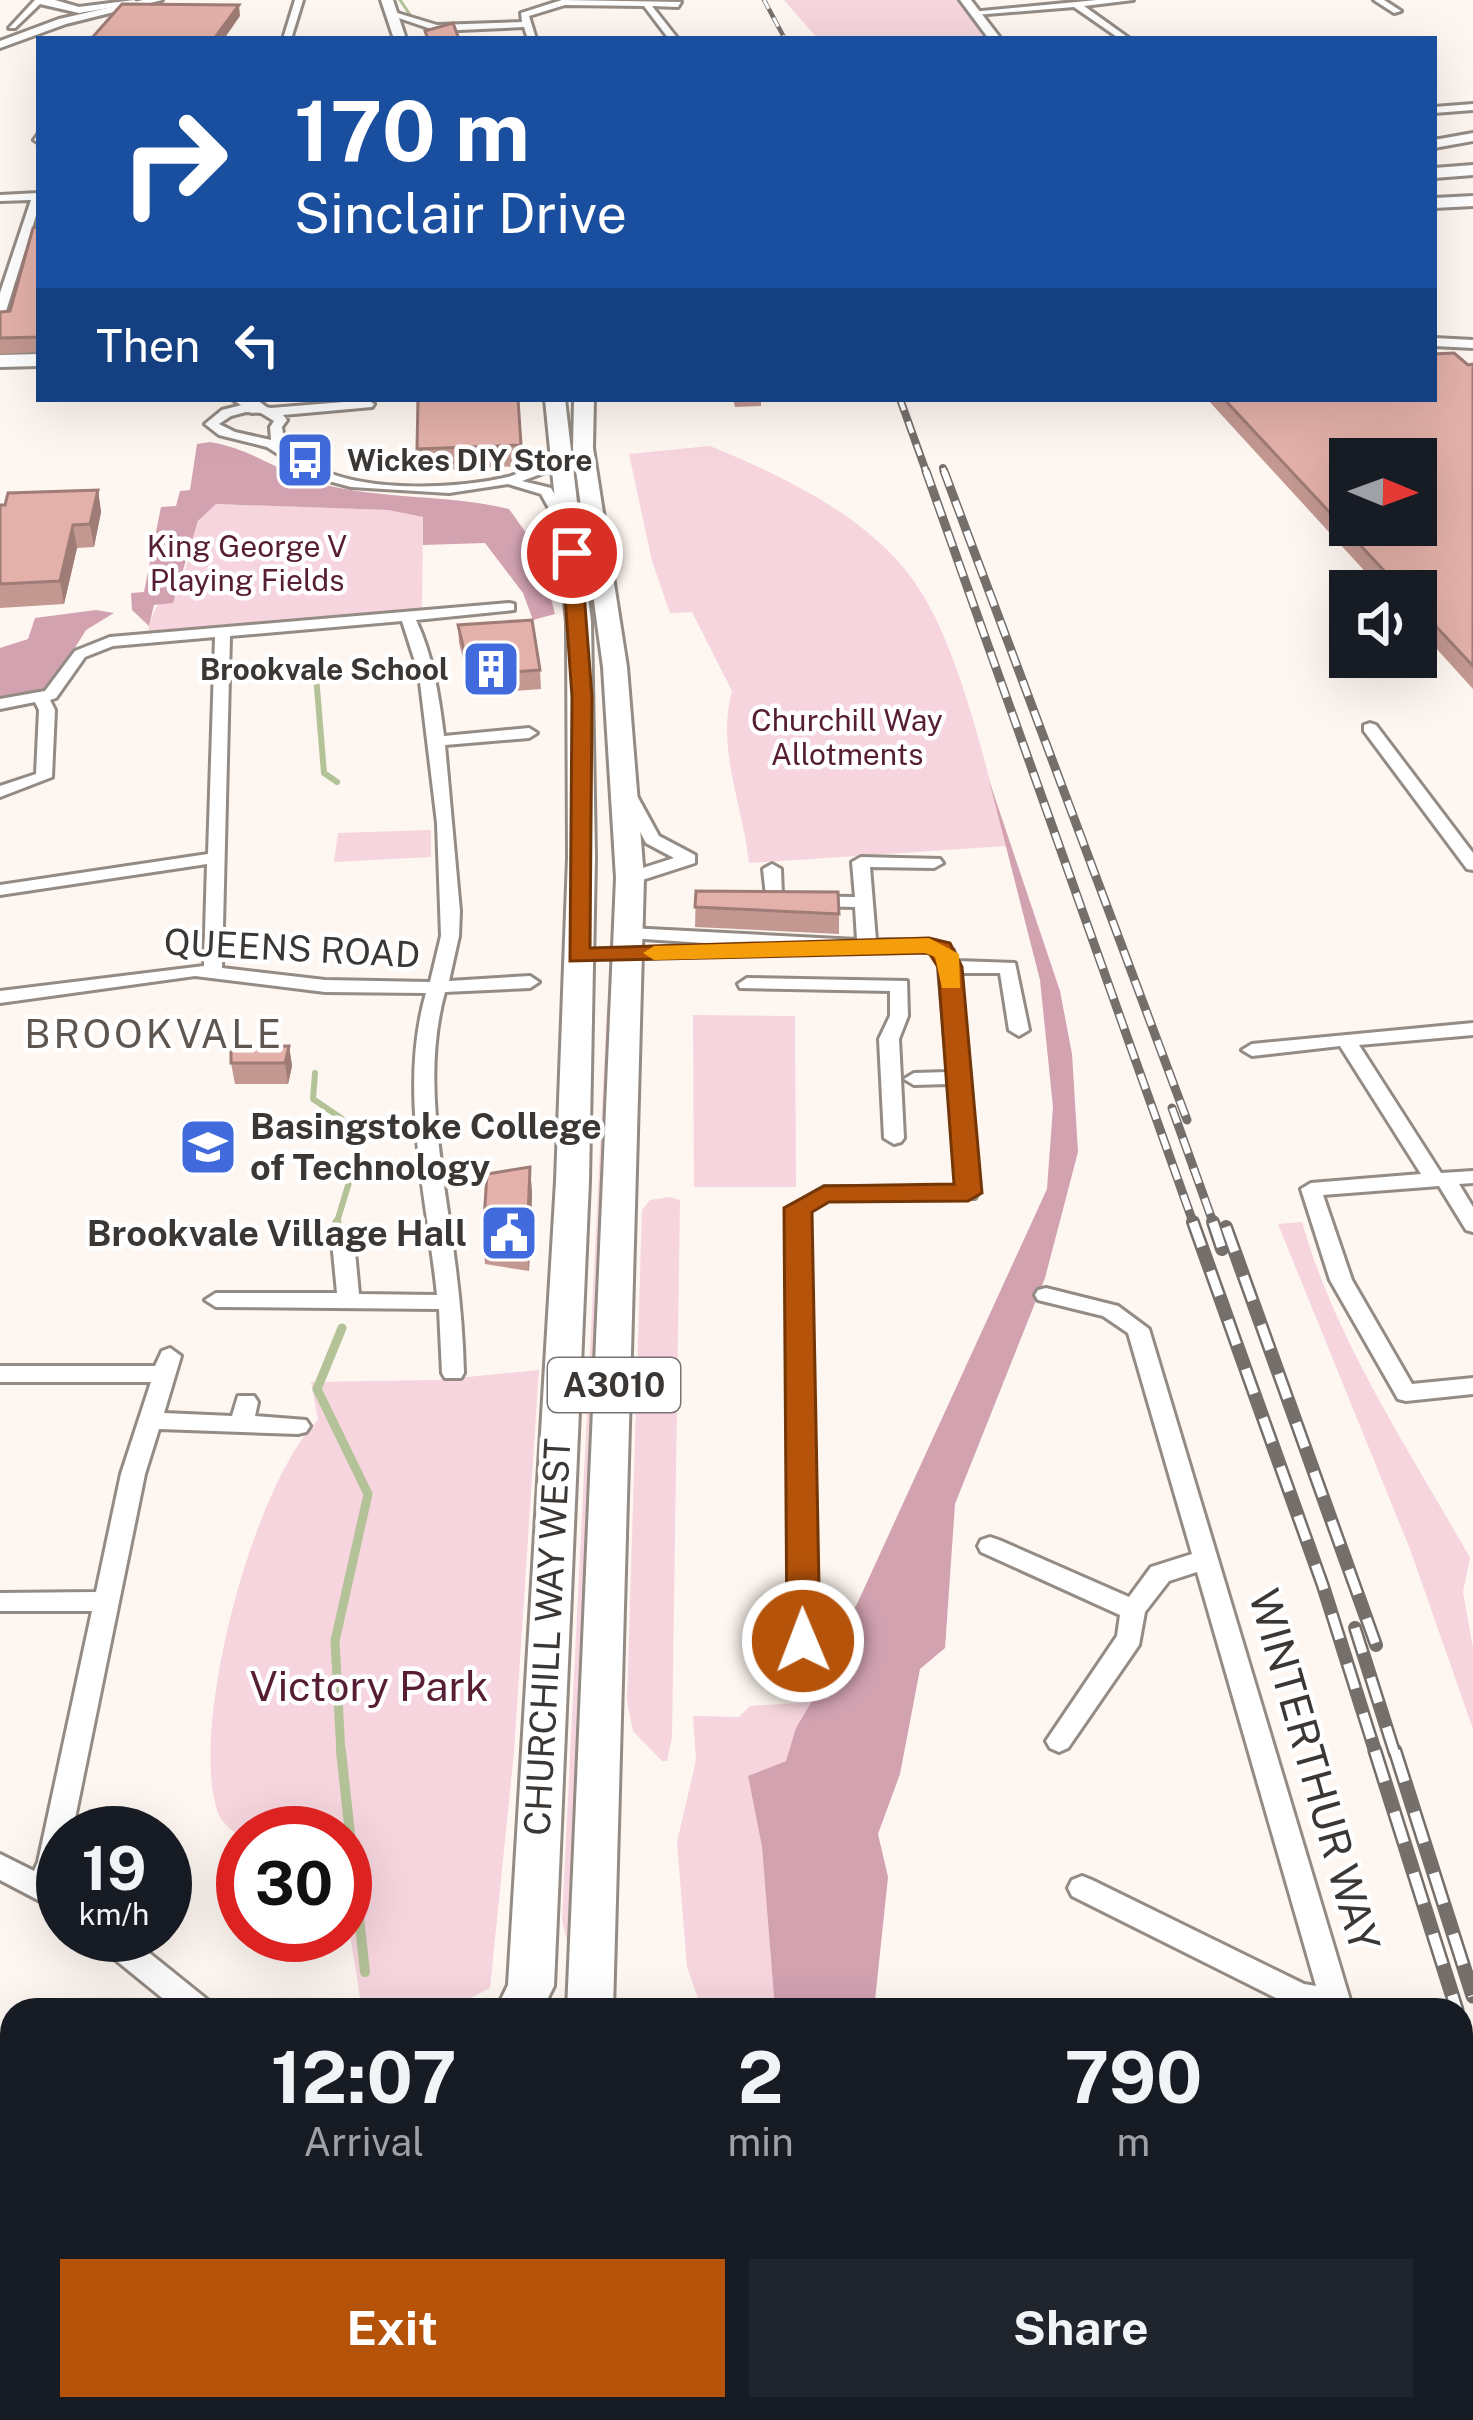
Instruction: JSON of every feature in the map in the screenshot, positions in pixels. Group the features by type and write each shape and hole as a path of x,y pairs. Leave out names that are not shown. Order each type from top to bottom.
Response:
{"main road":[{"path":"370,0 381,36"},
{"path":"387,0 399,36"},
{"path":"1437,173 1473,170"},
{"path":"1437,184 1473,181"},
{"path":"1437,203 1473,200"},
{"path":"0,361 36,360"},
{"path":"0,373 36,371"},
{"name":"CHURCHILL WAY WEST","path":"525,1998 531,1986 578,945 582,697 577,578 566,527 555,402"},
{"name":"CHURCHILL WAY WEST","path":"584,402 583,448 628,794 630,878 590,1998"},
{"path":"578,945 629,944"},
{"name":"CHURCHILL WAY WEST","path":"593,1924 608,1998"}],"street":[{"path":"12,26 46,0 81,11"},
{"path":"58,0 81,11"},
{"path":"0,42 81,11 157,0"},
{"path":"287,36 299,0"},
{"path":"965,0 993,36"},
{"path":"975,12 1129,0"},
{"path":"1378,0 1397,11"},
{"path":"531,36 524,15 535,9 565,3 678,4"},
{"path":"1076,4 1122,36"},
{"path":"648,5 672,36"},
{"path":"394,15 437,28 527,24"},
{"path":"1437,110 1473,107"},
{"path":"1437,130 1473,127"},
{"path":"1437,143 1473,138"},
{"path":"1437,145 1473,153"},
{"path":"0,198 36,196"},
{"path":"0,311 32,234"},
{"path":"1437,342 1473,344"},
{"path":"279,447 213,429 213,419 257,411 368,404"},
{"path":"257,411 279,447 308,471 361,485 400,489 502,482 536,476 562,456"},
{"path":"242,435 257,411"},
{"path":"502,482 546,491 566,527"},
{"path":"0,704 42,700 59,688 71,663 97,646 509,609"},
{"path":"409,620 418,640 437,741 452,903 424,1052 453,1373"},
{"path":"213,970 223,633"},
{"path":"0,792 44,777 47,710 42,700"},
{"path":"1370,728 1473,865"},
{"path":"437,741 529,733"},
{"path":"628,794 652,839 689,859 630,878"},
{"path":"0,890 215,858"},
{"path":"867,947 861,862 934,863"},
{"path":"772,868 773,902 864,902"},
{"path":"629,944 941,948 950,967 968,1193 824,1194 798,1208 803,1641"},
{"path":"812,991 815,946"},
{"path":"950,967 1008,967 1019,1030"},
{"name":"QUEENS ROAD","path":"0,997 111,978 213,970 325,986 438,988 530,982"},
{"path":"747,984 812,991 900,985 899,1016 889,1039 894,1138"},
{"path":"1252,1050 1473,1029"},
{"path":"1346,1040 1473,1225"},
{"path":"914,1079 959,1078"},
{"path":"1473,1177 1311,1189 1341,1280 1406,1393 1473,1386"},
{"path":"343,1241 349,1301"},
{"name":"WINTERTHUR WAY","path":"1046,1295 1110,1311 1138,1329 1335,1998"},
{"path":"216,1300 310,1296 447,1302"},
{"path":"0,1374 167,1365 147,1421 63,1806"},
{"path":"147,1421 244,1414 298,1426"},
{"path":"990,1546 1133,1610"},
{"name":"WINTERTHUR WAY","path":"1059,1741 1130,1638 1133,1610 1160,1574 1192,1563 1208,1564"},
{"path":"0,1602 105,1601"},
{"path":"0,1866 36,1885"},
{"name":"WINTERTHUR WAY","path":"1082,1888 1307,1998"},
{"path":"139,1962 184,1998"}],"green space":[{"path":"784,0 959,0 983,36 815,36"},
{"name":"Churchill Way Allotments","path":"710,446 827,504 855,522 902,566 949,648 1006,846 749,863 729,756 732,691 692,612 670,613 652,561 629,454"},
{"name":"King George V Playing Fields","path":"215,504 388,510 423,517 422,612 148,631 155,610 183,574 201,518"},
{"path":"431,830 431,857 334,862 338,833"},
{"path":"616,1003 573,1945 568,1945 562,1920 607,1006"},
{"path":"693,1015 795,1016 796,1187 694,1187"},
{"path":"650,1200 680,1200 672,1737 667,1761 662,1761 633,1731 627,1701 642,1210"},
{"path":"1302,1222 1354,1352 1470,1558 1463,1592 1473,1648 1473,1729 1410,1549 1278,1224"},
{"name":"Victory Park","path":"539,1370 514,1752 490,1988 470,1998 360,1998 354,1962 372,1962 372,1806 217,1806 211,1774 212,1725 233,1608 271,1496 294,1451 318,1420 311,1382 437,1380"},
{"path":"812,1702 786,1761 748,1777 762,1847 774,1998 698,1998 687,1967 677,1842 696,1760 693,1716 739,1717 750,1706"}],"shaded area":[{"path":"210,442 322,484 509,509 539,551 555,614 533,620 523,593 485,543 423,545 423,517 388,510 216,504 198,521 173,603 154,605 149,626 132,610 131,593 144,592 161,507 176,506 180,491 190,490 197,444"},
{"path":"96,610 114,613 86,630 47,693 0,701 0,648 28,639 35,618"},
{"path":"989,780 1060,991 1072,1054 1078,1152 1045,1278 955,1504 945,1648 920,1669 900,1774 878,1834 888,1877 875,1998 774,1998 762,1847 748,1776 786,1761 796,1728 818,1691 828,1648 857,1604 1047,1189 1053,1107 1040,980"}],"building":[{"path":"122,4 239,5 216,36 94,36"},
{"path":"453,23 458,36 427,36 425,31"},
{"path":"33,228 36,337 0,338 0,312 10,311"},
{"path":"1454,353 1473,364 1473,666 1437,627 1437,570 1383,570 1361,546 1437,546 1437,438 1329,438 1329,512 1227,402 1437,402 1437,354"},
{"path":"418,402 518,402 521,445 417,449"},
{"path":"98,490 90,524 73,525 60,581 0,584 0,505 5,505 8,493"},
{"path":"532,620 540,670 470,675 458,625"},
{"path":"696,891 838,892 839,914 695,907"},
{"path":"289,1046 285,1063 231,1063 231,1047"},
{"path":"530,1167 527,1243 483,1236 487,1174"}],"waterway":[{"path":"400,0 413,19"},
{"path":"303,667 316,676 324,773 337,782"},
{"path":"315,1073 313,1099 341,1118 356,1145"},
{"path":"336,1225 358,1153"},
{"path":"335,1229 337,1222"},
{"path":"341,1754 335,1641 368,1494 317,1389 342,1328"},
{"path":"341,1751 365,1972"}],"railway":[{"path":"764,0 783,36"},
{"path":"901,402 927,474"},
{"path":"926,471 1194,1225"},
{"path":"944,471 1187,1120"},
{"path":"1172,1108 1214,1225"},
{"path":"1193,1222 1323,1586 1376,1754"},
{"path":"1214,1225 1222,1249"},
{"path":"1226,1227 1376,1645"},
{"path":"1355,1628 1395,1754"},
{"path":"1375,1751 1453,1998"},
{"path":"1395,1751 1473,1996"}],"slow traffic":[{"path":"654,953 929,946 947,954 951,983"}],"place":[{"name":"Wickes DIY Store","path":"305,460"},
{"name":"Brookvale School","path":"491,669"},
{"name":"Basingstoke College of Technology","path":"208,1147"},
{"name":"Brookvale Village Hall","path":"509,1233"}],"district":[{"name":"BROOKVALE","path":"154,1034"}],"route":[{"path":"572,553 582,697 578,956 929,946 947,954 950,967 968,1193 824,1194 798,1208 803,1641"}]}
